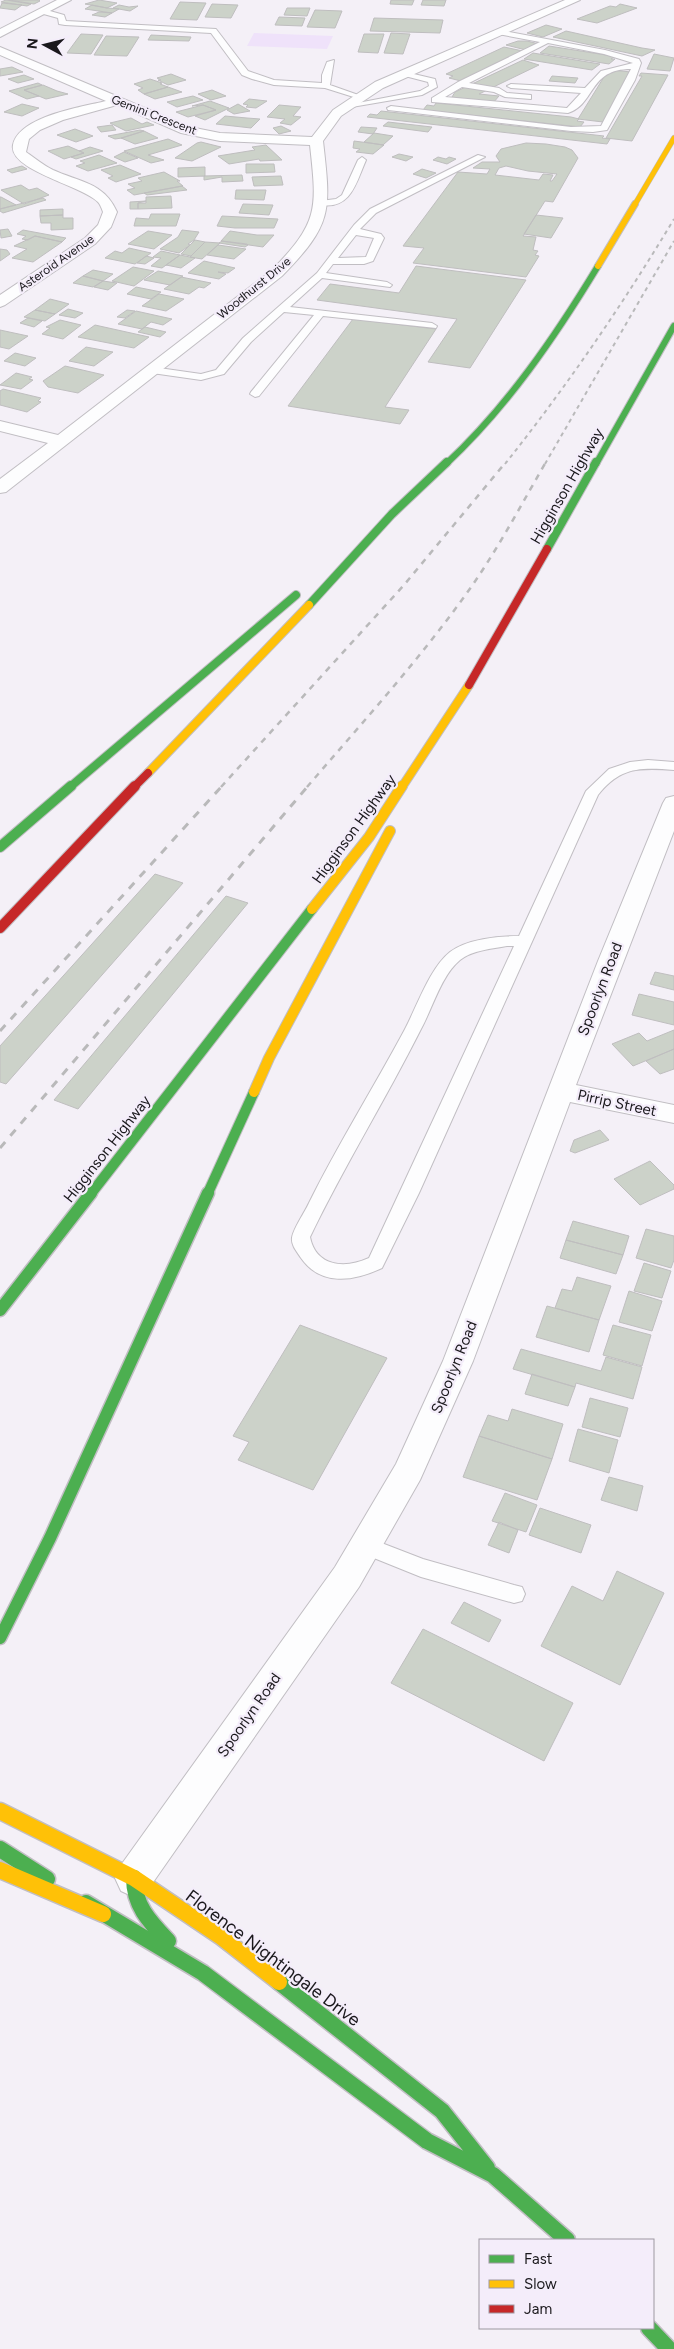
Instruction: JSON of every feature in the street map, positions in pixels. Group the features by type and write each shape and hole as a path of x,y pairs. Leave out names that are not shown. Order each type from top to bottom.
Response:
{"main road":[{"path":"324,572 392,514 469,442 521,380 568,316 674,138"},
{"name":"Higginson Highway","path":"0,1310 369,837 458,704 674,326"},
{"path":"0,928 329,584 392,514"},
{"path":"0,847 309,585"},
{"path":"408,799 458,704"},
{"path":"0,1638 50,1538 269,1058 398,816"},
{"name":"Florence Nightingale Drive","path":"0,1812 134,1878 220,1936 442,2111 493,2176 566,2239"},
{"name":"Florence Nightingale Drive","path":"0,1849 103,1914 203,1972 427,2141 493,2176"},
{"path":"0,1870 103,1914"},
{"path":"134,1878 132,1895 145,1917 203,1972"},
{"path":"650,2329 669,2349"}],"street":[{"path":"0,34 65,0"},
{"path":"316,142 337,113 360,97 404,73 574,0"},
{"name":"Gemini Crescent","path":"0,51 186,130 236,139 316,142"},
{"name":"Asteroid Avenue","path":"0,302 90,241 104,227 110,212 104,200 87,188 47,172 19,154 19,144 27,133 49,122 119,101"},
{"name":"Woodhurst Drive","path":"0,488 63,441 277,273 298,252 320,217 323,203 323,188 316,142"},
{"path":"8,282 25,285"},
{"path":"0,426 63,441"},
{"name":"Spoorlyn Road","path":"134,1878 366,1546 409,1471 451,1378 610,962 674,803"},
{"name":"Pirrip Street","path":"561,1091 674,1114"}],"lane":[{"path":"43,11 61,16 62,22 65,23 213,31 245,73 252,77 277,83 326,86 360,97"},
{"path":"391,108 539,126 599,129 608,124 636,67 636,61 629,57 501,32"},
{"path":"404,109 439,99 461,84 547,41"},
{"path":"326,86 326,75 331,62"},
{"path":"439,99 566,112 572,110 574,102 587,91 602,72 609,68 636,67"},
{"path":"346,106 422,93 433,87 432,81 404,73"},
{"path":"461,84 496,90 505,95 539,98"},
{"path":"496,90 516,85 587,91"},
{"path":"152,370 200,377 214,375 229,363 247,340 320,275 373,210 481,157"},
{"path":"323,203 346,196 362,160"},
{"path":"333,260 364,261 370,259 379,238 378,236 354,232"},
{"path":"320,275 387,285"},
{"path":"284,309 432,326"},
{"path":"255,394 321,313"},
{"path":"523,941 507,941 478,946 456,955 444,967 413,1030 325,1188 301,1237 302,1247 315,1264 332,1271 344,1272 359,1271 376,1262 418,1176 591,794 608,775 622,769 642,765 674,766"},
{"path":"366,1546 421,1568 514,1594"}],"shaded area":[{"path":"254,33 333,36 327,49 247,46"}],"building":[{"path":"6,0 31,4 27,6 1,2"},
{"path":"9,0 39,0 40,1 34,4"},
{"path":"99,0 117,3 107,8 85,4"},
{"path":"391,0 414,0 412,5 390,4"},
{"path":"423,0 446,0 444,6 421,5"},
{"path":"180,2 206,3 197,20 170,19"},
{"path":"2,3 22,5 15,10 0,8"},
{"path":"212,4 238,5 231,18 205,17"},
{"path":"620,4 637,8 597,23 577,19 610,6 616,7"},
{"path":"92,5 119,9 112,13 85,9"},
{"path":"119,5 138,6 130,11 113,8"},
{"path":"287,8 310,8 307,16 284,15"},
{"path":"315,10 342,11 335,28 307,27"},
{"path":"99,12 112,13 105,17 92,15"},
{"path":"279,17 305,18 302,26 275,25"},
{"path":"374,18 443,20 440,33 370,31"},
{"path":"546,25 562,29 543,37 527,33"},
{"path":"566,31 655,50 642,56 553,37"},
{"path":"391,33 410,34 403,54 384,53"},
{"path":"81,34 103,35 91,54 67,53"},
{"path":"364,34 384,34 378,53 358,52"},
{"path":"151,35 191,37 189,41 148,40"},
{"path":"106,36 139,37 127,56 94,55"},
{"path":"518,41 539,44 526,50 506,45"},
{"path":"549,46 606,55 614,57 611,59 615,59 609,64 540,53"},
{"path":"504,47 523,51 461,81 449,78 453,76 446,74"},
{"path":"533,53 600,64 592,70 524,59"},
{"path":"654,54 674,58 670,71 647,69"},
{"path":"523,60 539,65 479,94 499,96 493,103 452,97 455,92"},
{"path":"12,67 23,72 0,76 0,69"},
{"path":"612,70 631,72 603,122 578,119 607,72"},
{"path":"641,73 668,75 632,141 606,138 642,76 639,76"},
{"path":"171,74 186,80 168,85 157,78"},
{"path":"24,75 34,79 18,83 8,79"},
{"path":"552,76 578,78 575,83 549,81"},
{"path":"150,79 168,87 144,94 138,90 143,88 134,84"},
{"path":"38,83 42,85 24,90 39,96 27,99 9,91"},
{"path":"43,85 68,94 46,99 24,90"},
{"path":"168,87 182,92 155,99 144,94"},
{"path":"212,90 226,96 211,100 198,94"},
{"path":"193,96 203,100 177,107 167,102"},
{"path":"249,99 267,101 256,108 246,107 248,105 243,104"},
{"path":"210,101 229,108 205,120 195,116 216,110 203,105 192,106"},
{"path":"436,103 571,117 579,119 577,121 584,122 580,127 423,110 427,105 434,106"},
{"path":"22,104 39,108 22,116 4,112"},
{"path":"238,104 250,111 234,114 227,110"},
{"path":"203,105 216,110 188,117 176,112"},
{"path":"279,105 301,107 293,116 301,117 291,125 280,123 285,119 267,117"},
{"path":"381,111 604,136 602,138 610,139 607,144 367,117 370,114 377,115"},
{"path":"225,116 260,119 251,128 216,124"},
{"path":"131,118 142,124 147,122 154,125 126,131 110,123"},
{"path":"388,122 432,127 428,132 383,126"},
{"path":"112,125 116,130 101,132 97,127"},
{"path":"281,126 291,131 279,134 273,128"},
{"path":"361,127 377,128 373,134 358,132"},
{"path":"75,129 93,136 76,142 57,135"},
{"path":"140,130 144,131 122,138 115,139 108,136"},
{"path":"144,131 158,138 135,144 121,138"},
{"path":"374,133 393,136 383,145 364,142"},
{"path":"168,139 182,145 148,155 164,160 151,163 124,151"},
{"path":"354,141 384,145 373,154 356,152 360,149 353,148"},
{"path":"201,142 221,147 192,161 175,158 197,143"},
{"path":"526,143 546,144 572,150 578,158 553,202 545,201 523,236 536,237 533,250 538,251 535,255 539,256 526,277 413,263 424,248 403,246 458,172 487,174 490,169 473,168 482,162 500,162 496,156 501,149","holes":["506,166 528,171 557,174 552,181 550,181 553,175 543,174 539,180 495,175 499,168"]},
{"path":"266,145 282,160 260,161 259,159 229,164 218,156 255,150 252,147"},
{"path":"68,146 84,153 64,159 48,151"},
{"path":"90,147 103,151 76,159 71,157 84,153 79,151"},
{"path":"124,152 138,158 125,162 114,157"},
{"path":"399,154 413,157 406,161 392,157"},
{"path":"99,155 117,163 88,171 76,166 85,163 80,161"},
{"path":"438,157 456,159 447,164 433,160"},
{"path":"246,164 274,164 275,172 246,173"},
{"path":"120,165 141,174 116,182 108,178 113,176 101,170"},
{"path":"22,166 27,169 12,173 7,170"},
{"path":"205,167 205,176 178,177 178,168"},
{"path":"422,169 436,173 426,178 413,174"},
{"path":"164,172 180,181 177,181 183,186 134,195 127,190 135,188 128,184 142,181 138,178"},
{"path":"242,175 243,181 222,182 222,177 204,180 204,176"},
{"path":"281,176 283,185 254,186 252,177"},
{"path":"21,185 29,190 37,188 49,195 24,204 1,190"},
{"path":"182,186 187,190 147,195 144,193"},
{"path":"236,190 266,190 264,200 235,199"},
{"path":"171,196 172,208 138,209 138,203 146,203 146,197"},
{"path":"1,197 16,205 0,209"},
{"path":"43,198 46,200 3,213 0,211 0,209"},
{"path":"146,201 138,203 138,209 130,209 130,202"},
{"path":"243,204 273,205 269,215 239,213"},
{"path":"63,209 63,215 40,216 40,210"},
{"path":"151,214 180,214 176,226 134,226 136,218 149,219"},
{"path":"63,215 63,218 73,218 73,229 51,230 51,223 41,223 40,216"},
{"path":"536,215 563,218 551,238 524,234"},
{"path":"222,216 278,219 274,228 235,228 217,226"},
{"path":"8,229 12,236 1,238 0,230"},
{"path":"23,230 66,238 62,242 35,236 28,240 22,239 26,236 17,234"},
{"path":"182,230 199,232 194,240 188,244 190,245 179,253 160,249 178,237"},
{"path":"148,231 172,235 154,249 128,244"},
{"path":"230,231 257,235 274,235 263,247 221,241"},
{"path":"35,236 62,242 33,262 12,258 27,249 14,246"},
{"path":"195,240 205,242 191,256 181,254"},
{"path":"222,241 248,245 245,247 219,243"},
{"path":"205,242 220,243 202,259 190,257"},
{"path":"218,245 246,249 234,259 207,255"},
{"path":"129,248 151,253 135,264 105,258 115,251 122,253"},
{"path":"0,249 7,250 10,254 0,261"},
{"path":"161,251 180,255 162,268 151,266 161,258 153,257"},
{"path":"180,255 195,258 181,268 166,265"},
{"path":"146,256 154,258 145,264 137,263"},
{"path":"204,261 235,268 228,273 218,272 226,274 219,279 188,273"},
{"path":"416,266 526,280 470,368 428,362 457,319 317,300 330,284 399,293"},
{"path":"133,267 154,271 134,286 112,281"},
{"path":"93,270 113,274 103,281 83,276"},
{"path":"158,271 183,276 170,285 144,280"},
{"path":"83,276 103,281 93,287 73,283"},
{"path":"181,277 211,283 204,288 199,287 189,294 164,289"},
{"path":"103,281 117,283 108,290 94,287"},
{"path":"136,287 161,292 151,299 127,294"},
{"path":"159,294 184,299 166,311 142,306"},
{"path":"50,299 69,304 55,314 35,310"},
{"path":"68,309 83,313 75,318 59,315"},
{"path":"35,310 55,314 45,321 24,317"},
{"path":"127,310 135,311 125,318 117,317"},
{"path":"136,311 172,319 163,325 151,322 142,329 118,324"},
{"path":"28,318 42,321 34,327 20,323"},
{"path":"353,319 436,329 385,407 409,410 400,424 288,406"},
{"path":"60,320 81,325 63,339 42,334 50,328 46,327"},
{"path":"95,325 149,337 134,348 78,337"},
{"path":"145,327 166,332 160,337 138,332"},
{"path":"0,330 28,336 9,349 0,347"},
{"path":"86,347 113,352 94,366 69,361"},
{"path":"15,353 36,358 25,366 4,361"},
{"path":"65,366 104,375 78,393 48,387 43,381"},
{"path":"16,373 32,377 29,379 33,380 21,389 0,385"},
{"path":"3,389 41,398 38,401 41,402 27,412 0,405 0,391"},
{"path":"155,874 183,883 6,1084 0,1082 0,1046"},
{"path":"226,896 248,903 78,1109 54,1100"},
{"path":"655,972 674,976 674,990 650,984"},
{"path":"639,994 674,1002 674,1025 632,1015"},
{"path":"674,1030 674,1049 633,1066 612,1044 639,1033 647,1041"},
{"path":"674,1049 674,1069 660,1074 646,1061"},
{"path":"600,1130 609,1140 575,1153 570,1151 574,1140"},
{"path":"650,1161 674,1185 674,1189 640,1205 614,1179"},
{"path":"573,1221 629,1236 623,1255 566,1240"},
{"path":"646,1229 674,1236 674,1260 671,1268 636,1258"},
{"path":"566,1240 623,1255 616,1274 560,1258"},
{"path":"644,1263 671,1271 662,1298 634,1291"},
{"path":"577,1277 611,1286 599,1320 555,1308 562,1289 572,1291"},
{"path":"629,1291 662,1301 652,1331 619,1322"},
{"path":"547,1306 599,1320 589,1352 536,1337"},
{"path":"300,1325 387,1358 313,1490 238,1460 249,1442 233,1436"},
{"path":"613,1325 651,1335 642,1366 603,1355"},
{"path":"521,1349 601,1371 606,1357 642,1367 633,1399 576,1383 575,1387 513,1369"},
{"path":"532,1374 575,1387 568,1406 525,1394"},
{"path":"590,1398 628,1408 620,1437 582,1427"},
{"path":"512,1409 563,1424 552,1459 479,1436 488,1415 508,1421"},
{"path":"578,1429 618,1440 609,1473 569,1461"},
{"path":"479,1436 552,1459 537,1500 463,1477"},
{"path":"609,1477 643,1486 637,1511 601,1500"},
{"path":"505,1493 537,1505 526,1532 492,1521"},
{"path":"540,1508 591,1525 581,1553 529,1535"},
{"path":"499,1522 518,1530 509,1553 488,1545"},
{"path":"617,1571 664,1593 620,1685 541,1646 572,1586 603,1601"},
{"path":"464,1602 501,1620 489,1642 451,1623"},
{"path":"423,1629 573,1703 544,1761 391,1683"}],"railway":[{"path":"505,464 594,344 674,219"},
{"path":"545,464 674,241"},
{"path":"221,787 404,585 506,462"},
{"path":"307,787 450,616 490,559 546,462"},
{"path":"0,1031 222,786"},
{"path":"0,1148 308,786"}],"traffic: fast":[{"path":"309,605 392,514 469,442 521,380 568,316 598,266"},
{"path":"547,549 674,326"},
{"path":"0,847 296,595"},
{"path":"0,1310 312,909"},
{"path":"0,1638 50,1538 254,1092"},
{"path":"0,1849 47,1879"},
{"path":"134,1878 136,1897 143,1913 168,1941"},
{"path":"86,1903 203,1973 427,2141 493,2175 566,2239"},
{"path":"279,1982 442,2111 487,2168"},
{"path":"650,2329 669,2349"}],"traffic: slow":[{"path":"598,266 674,138"},
{"path":"148,773 309,605"},
{"path":"312,909 369,837 469,685"},
{"path":"254,1092 269,1058 390,831"},
{"path":"0,1811 134,1878 220,1936 279,1982"},
{"path":"0,1870 103,1914"}],"traffic: jam":[{"path":"469,685 547,549"},
{"path":"0,928 148,773"}]}
